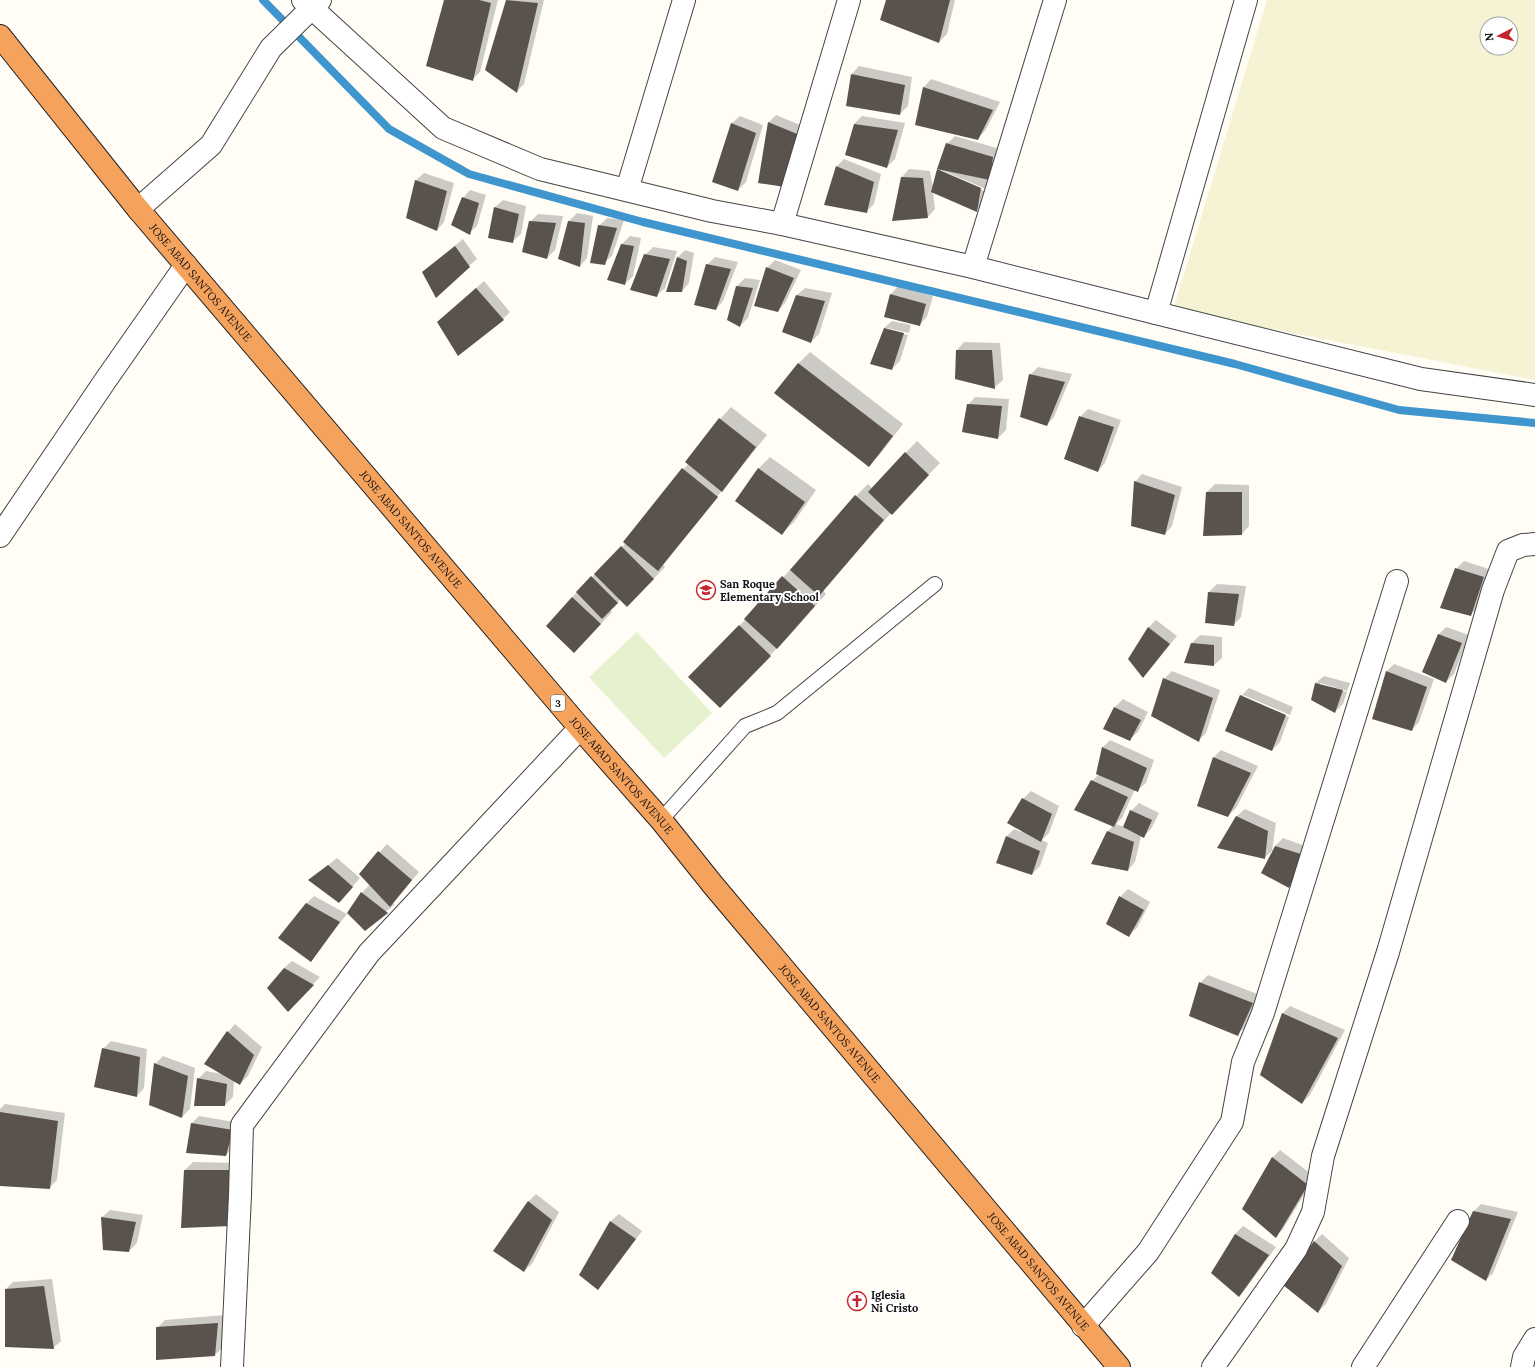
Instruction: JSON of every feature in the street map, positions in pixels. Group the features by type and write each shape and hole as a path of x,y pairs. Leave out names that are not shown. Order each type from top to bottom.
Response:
{"highway":[{"name":"JOSE ABAD SANTOS AVENUE","path":"0,36 138,209 580,728 661,820 713,885 1119,1367"}],"street":[{"path":"627,190 684,0"},
{"path":"782,224 849,0"},
{"path":"973,267 1054,0"},
{"path":"1156,313 1246,0"},
{"path":"138,209 211,145 271,48 310,6 443,128 540,169 712,211 782,224 973,267 1421,379 1535,395"},
{"path":"0,536 105,381 186,266"},
{"path":"1213,1367 1296,1249 1313,1212 1323,1156 1388,952 1493,590 1508,551 1523,545 1535,544"},
{"path":"1083,1326 1148,1252 1232,1122 1243,1062 1263,1013 1397,581"},
{"path":"232,1367 242,1125 369,953 580,728"},
{"path":"1363,1367 1458,1221"},
{"path":"1522,1367 1524,1357 1535,1339"}],"lane":[{"path":"661,820 745,726 777,713 935,584"}],"shaded area":[{"path":"1267,0 1535,0 1535,380 1173,310"}],"green space":[{"path":"637,632 712,713 664,758 589,677"}],"building":[{"path":"444,0 479,0 491,3 473,81 426,66"},
{"path":"506,0 538,3 517,93 485,70"},
{"path":"886,0 950,0 939,43 880,20"},
{"path":"851,74 905,85 900,115 846,106"},
{"path":"923,87 993,110 978,140 915,125"},
{"path":"768,122 802,136 785,187 758,183"},
{"path":"731,123 756,133 738,191 712,182"},
{"path":"854,124 898,130 887,168 845,155"},
{"path":"946,143 993,157 990,180 937,169"},
{"path":"836,166 874,182 867,213 824,205"},
{"path":"937,169 981,188 977,212 931,192"},
{"path":"901,177 923,178 928,218 892,221"},
{"path":"415,180 447,191 437,231 406,218"},
{"path":"462,197 479,203 470,235 451,225"},
{"path":"494,207 519,214 513,243 488,238"},
{"path":"529,221 556,223 547,259 522,252"},
{"path":"568,221 585,223 580,267 558,259"},
{"path":"598,225 617,228 605,265 590,263"},
{"path":"621,244 634,246 625,285 607,280"},
{"path":"455,246 470,267 436,298 422,272"},
{"path":"644,254 670,259 657,297 630,290"},
{"path":"677,257 687,261 682,292 666,292"},
{"path":"706,264 731,269 716,310 694,305"},
{"path":"766,267 794,278 778,312 754,306"},
{"path":"736,286 753,288 740,327 727,320"},
{"path":"476,288 504,320 458,356 437,322"},
{"path":"890,294 926,304 920,326 884,317"},
{"path":"796,295 825,301 811,343 782,332"},
{"path":"884,328 904,333 892,370 870,364"},
{"path":"956,350 992,350 995,389 955,379"},
{"path":"798,363 893,436 869,467 774,393"},
{"path":"1029,374 1065,382 1047,426 1020,417"},
{"path":"967,404 1002,406 998,439 962,432"},
{"path":"1079,416 1114,427 1098,472 1064,459"},
{"path":"719,418 756,447 722,492 685,462"},
{"path":"905,452 929,475 892,515 868,492"},
{"path":"682,468 718,497 658,571 623,542"},
{"path":"758,468 805,502 782,535 735,501"},
{"path":"1134,481 1175,495 1165,535 1131,526"},
{"path":"1206,492 1242,492 1242,535 1203,536"},
{"path":"855,495 884,520 819,596 790,570"},
{"path":"621,546 654,579 627,607 594,574"},
{"path":"1455,568 1484,577 1471,616 1440,608"},
{"path":"591,576 618,603 602,619 576,592"},
{"path":"782,576 815,606 777,649 744,619"},
{"path":"1208,592 1239,594 1234,626 1205,623"},
{"path":"572,597 601,624 574,653 546,626"},
{"path":"739,625 771,656 720,708 688,677"},
{"path":"1148,627 1170,644 1143,678 1128,659"},
{"path":"1438,634 1462,643 1446,683 1422,672"},
{"path":"1191,643 1214,645 1214,666 1184,663"},
{"path":"1386,671 1427,687 1412,731 1372,719"},
{"path":"1163,678 1213,698 1199,742 1151,716"},
{"path":"1315,683 1343,690 1335,713 1311,700"},
{"path":"1240,695 1286,715 1272,751 1225,731"},
{"path":"1114,707 1141,720 1130,741 1103,729"},
{"path":"1102,747 1147,768 1138,792 1096,774"},
{"path":"1213,757 1251,773 1228,817 1197,806"},
{"path":"1091,780 1128,797 1114,827 1074,810"},
{"path":"1022,798 1052,814 1041,842 1007,823"},
{"path":"1130,810 1152,820 1144,838 1123,827"},
{"path":"1236,816 1268,831 1265,859 1217,848"},
{"path":"1107,831 1134,842 1128,871 1091,864"},
{"path":"1006,836 1040,851 1032,875 996,863"},
{"path":"1275,846 1304,855 1289,888 1261,873"},
{"path":"378,851 412,880 390,907 359,874"},
{"path":"328,865 353,887 339,903 308,880"},
{"path":"361,892 388,913 365,931 347,913"},
{"path":"1119,896 1144,910 1129,937 1106,924"},
{"path":"306,903 340,922 311,962 278,938"},
{"path":"284,968 314,985 288,1012 267,988"},
{"path":"1199,982 1253,1003 1238,1036 1189,1016"},
{"path":"1282,1013 1338,1038 1302,1104 1260,1075"},
{"path":"227,1031 254,1055 240,1085 204,1064"},
{"path":"102,1048 140,1057 137,1097 94,1087"},
{"path":"154,1063 188,1076 182,1118 149,1105"},
{"path":"197,1078 227,1084 225,1106 194,1106"},
{"path":"0,1112 58,1121 50,1189 0,1186"},
{"path":"191,1123 233,1130 226,1156 186,1153"},
{"path":"1272,1157 1308,1185 1276,1238 1242,1209"},
{"path":"184,1170 230,1170 231,1226 181,1228"},
{"path":"528,1201 552,1220 524,1272 493,1251"},
{"path":"1473,1211 1511,1219 1486,1281 1451,1260"},
{"path":"101,1217 136,1222 129,1252 103,1250"},
{"path":"610,1221 636,1239 598,1290 579,1275"},
{"path":"1235,1234 1269,1255 1239,1297 1211,1273"},
{"path":"1314,1241 1342,1266 1318,1313 1283,1285"},
{"path":"44,1286 54,1349 5,1347 5,1289"},
{"path":"218,1323 215,1356 156,1360 156,1327"}],"waterway":[{"path":"263,0 389,129 469,174 643,222 1235,364 1399,410 1535,423"}],"place":[{"name":"San Roque Elementary School","path":"706,590"},
{"name":"Iglesia Ni Cristo","path":"857,1301"}]}
